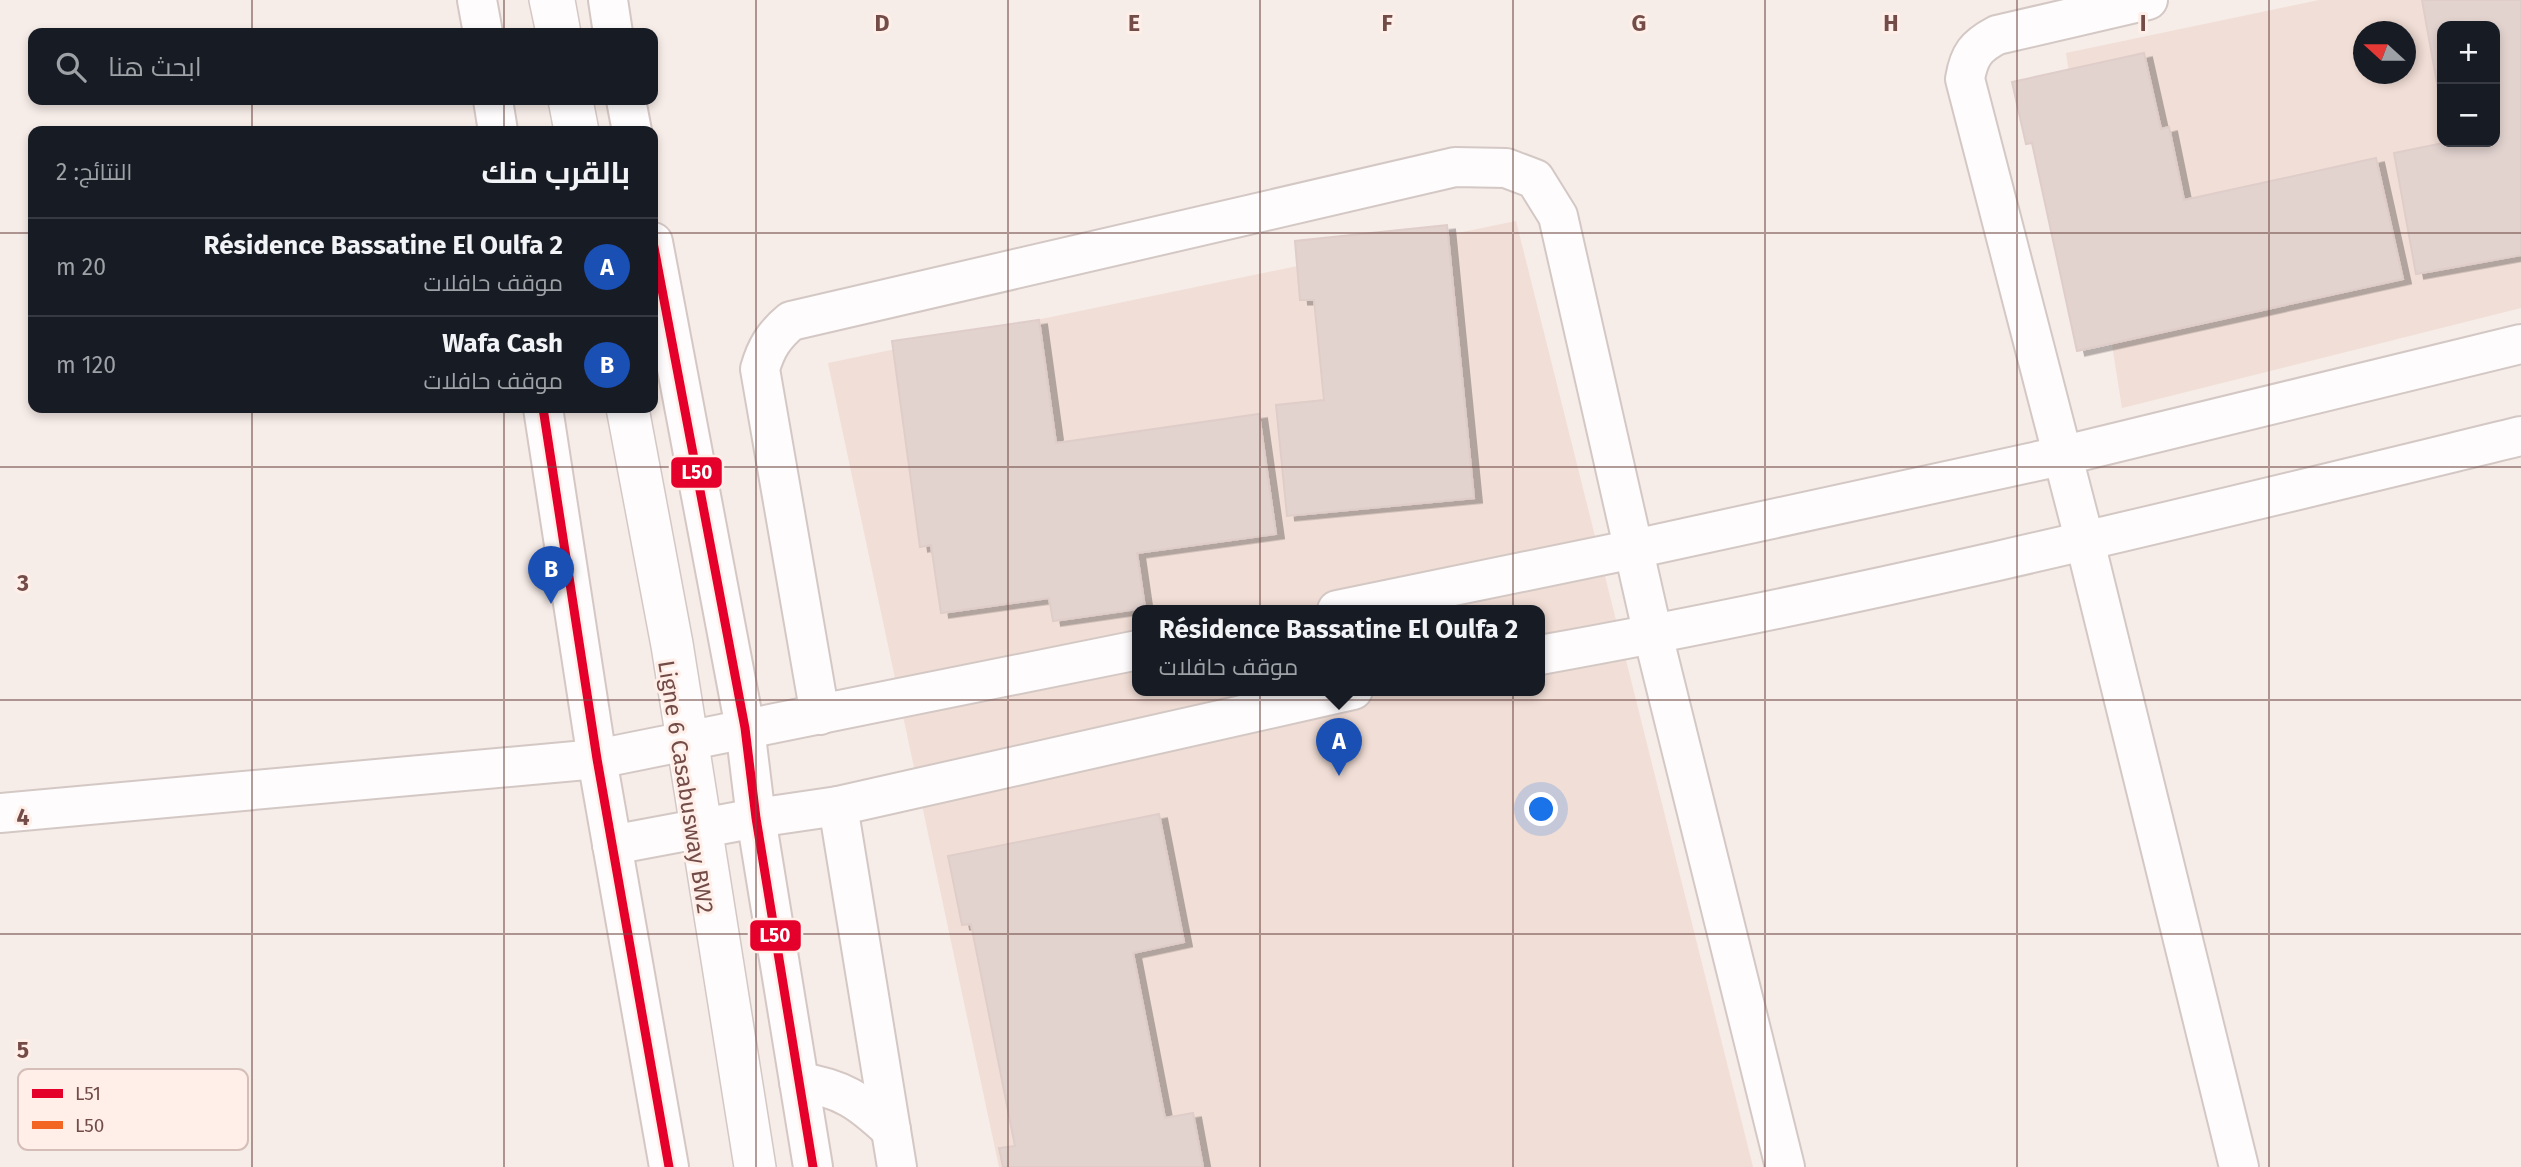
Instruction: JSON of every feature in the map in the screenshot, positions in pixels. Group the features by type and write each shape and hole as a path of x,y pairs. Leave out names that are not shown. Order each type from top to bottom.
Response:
{"street":[{"path":"477,0 481,28"},
{"path":"608,0 612,28"},
{"path":"2148,0 1997,35 1978,44 1968,60 1965,79 2085,541 2239,1167"},
{"path":"494,105 497,126"},
{"path":"627,105 631,126"},
{"path":"820,715 760,369 765,350 776,333 791,321 1455,167 1506,168 1535,179 1558,216 1653,635 1785,1167"},
{"path":"658,268 745,728 756,818 813,1167"},
{"path":"1362,605 2061,456 2521,344"},
{"path":"544,413 597,759 669,1167"},
{"path":"1545,654 1653,635 2085,541 2521,436"},
{"path":"0,813 597,759 1132,651"},
{"path":"612,845 756,818 838,806 1326,696"},
{"path":"838,806 897,1167"},
{"path":"799,1082 842,1092 862,1103 891,1130"}],"lane":[{"path":"541,0 547,28"},
{"path":"562,0 568,28"},
{"path":"561,105 565,126"},
{"path":"582,105 586,126"},
{"name":"Ligne 6 Casabusway BW2","path":"619,413 687,740"},
{"name":"Ligne 6 Casabusway BW2","path":"638,413 701,828 746,1167"},
{"name":"Ligne 6 Casabusway BW2","path":"701,828 764,1167"}],"shaded area":[{"path":"2319,0 2521,0 2521,308 2122,408 2066,53"},
{"path":"1516,221 1753,1167 999,1167 828,363"}],"building":[{"path":"2422,0 2521,0 2521,255 2416,274 2394,153 2437,144 2437,147 2500,147 2500,21 2437,21 2437,83"},
{"path":"2144,53 2161,129 2169,127 2184,200 2376,158 2403,279 2077,351 2032,143 2026,144 2012,82"},
{"path":"1447,225 1474,498 1287,516 1276,405 1324,400 1314,300 1300,300 1295,241"},
{"path":"1039,320 1056,443 1259,414 1276,534 1137,553 1145,605 1132,605 1132,610 1053,621 1049,598 941,613 931,545 920,547 892,341"},
{"path":"1159,814 1184,942 1133,953 1165,1118 1193,1113 1203,1167 1003,1167 999,1148 1015,1146 971,924 962,925 948,856"}],"transit line":[{"name":"L50","path":"658,268 745,728 756,818 813,1167"},
{"name":"L50","path":"544,413 597,759 669,1167"}],"place":[{"name":"Wafa Cash","path":"551,604"},
{"name":"Résidence Bassatine El Oulfa 2","path":"1339,776"}]}
